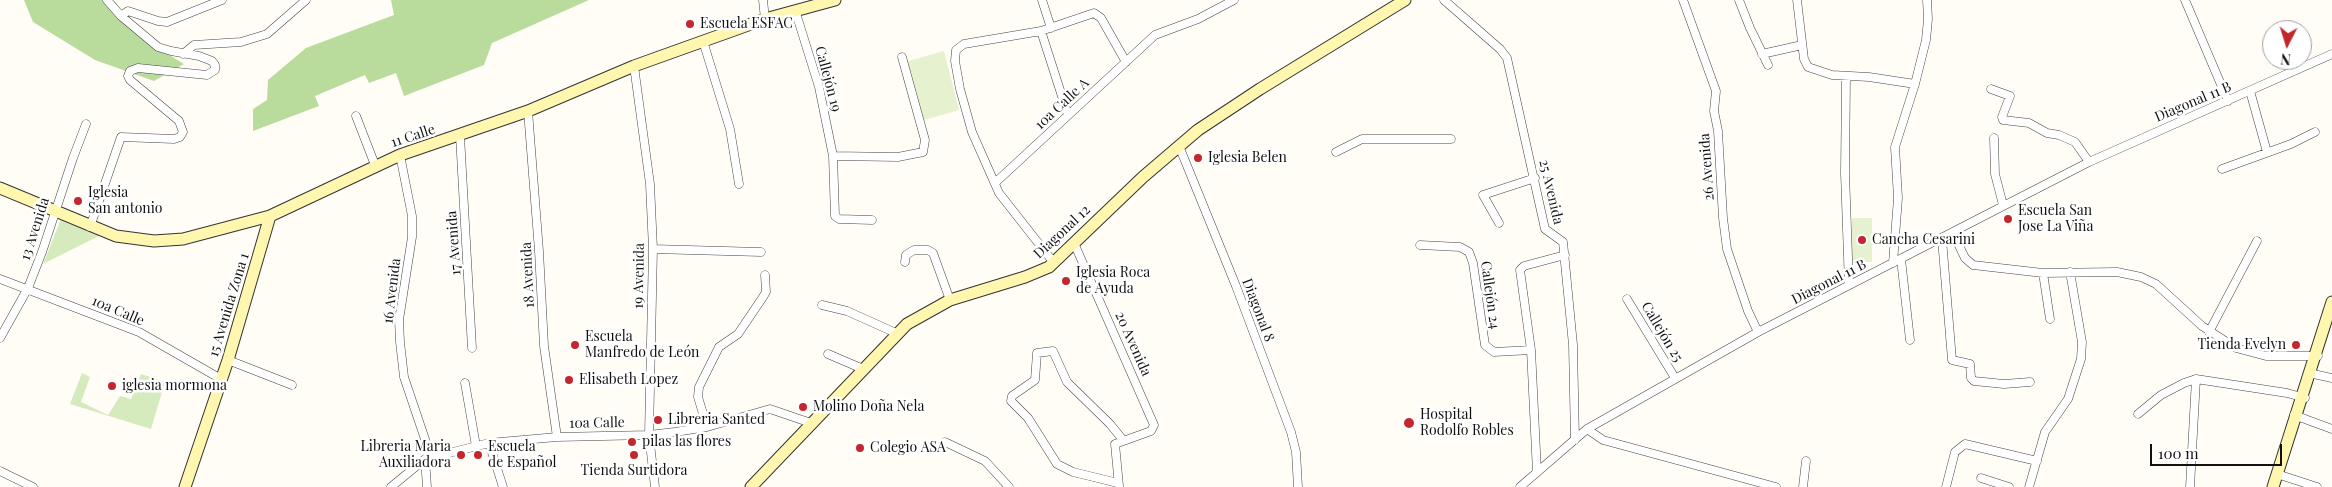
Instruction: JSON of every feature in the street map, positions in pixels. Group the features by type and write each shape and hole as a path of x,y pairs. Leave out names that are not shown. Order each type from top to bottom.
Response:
{"street":[{"path":"90,227 121,136 174,139 180,137 183,132 179,121 130,80 128,76 130,71 138,68 207,75 215,70 215,65 212,61 158,46 121,16 107,0"},
{"path":"121,16 128,11 167,22 222,0"},
{"path":"183,54 194,45 241,42 267,34 306,0"},
{"path":"763,0 765,19"},
{"name":"11 Calle","path":"0,188 90,227 116,236 154,241 183,239 270,216 375,165 400,155 460,136 528,111 634,66 703,41 765,19 835,0"},
{"path":"1042,0 1051,28"},
{"name":"10a Calle A","path":"996,182 1158,33 1198,19 1234,0"},
{"name":"Diagonal 12","path":"751,487 896,333 920,315 950,300 1030,275 1054,263 1143,177 1179,146 1260,89 1405,0"},
{"name":"25 Avenida","path":"1444,0 1500,49 1507,58 1545,229 1548,233 1561,238 1565,255 1574,346 1575,440"},
{"name":"26 Avenida","path":"1683,0 1716,90 1714,111 1718,131 1723,218 1727,249 1748,312 1758,332"},
{"path":"1739,0 1768,65"},
{"path":"1797,0 1804,60 1808,67 1821,72 1846,77 1869,77 1915,84"},
{"path":"1893,263 1898,198 1895,147 1915,84 1927,29 1926,0"},
{"path":"2185,0 2228,101"},
{"name":"Callejón 19","path":"794,10 820,87 834,156 835,216 839,219 872,220"},
{"path":"1054,263 1002,198 972,132 960,88 955,62 956,50 964,44 1041,31 1096,14 1126,62"},
{"path":"1041,31 1068,115"},
{"path":"703,41 730,128 739,184"},
{"path":"1762,54 1802,45"},
{"name":"Diagonal 11 B","path":"1520,487 1587,429 1758,332 2089,162 2332,54"},
{"path":"834,156 898,156 923,152 925,140 902,57"},
{"name":"19 Avenida","path":"634,66 650,184 653,249 649,435 655,487"},
{"path":"1846,77 1846,173 1850,285"},
{"path":"1991,89 2010,96 2002,120 2028,123 2047,133 2075,142 2089,162"},
{"path":"2250,91 2267,152"},
{"name":"18 Avenida","path":"528,111 540,251 544,346 557,437"},
{"path":"356,116 375,165"},
{"name":"13 Avenida","path":"0,338 28,288 86,124"},
{"path":"2222,169 2315,132"},
{"name":"17 Avenida","path":"460,136 472,348"},
{"path":"1994,138 1996,174 2003,205"},
{"path":"1336,152 1362,140 1452,139"},
{"name":"Diagonal 8","path":"1179,146 1236,286 1291,432 1296,452 1298,487"},
{"name":"16 Avenida","path":"400,155 411,209 412,237 399,320 400,342 404,377 428,458 427,487"},
{"path":"1499,223 1483,195 1535,178"},
{"name":"15 Avenida Zona 1","path":"185,487 228,360 270,216"},
{"path":"1953,233 1970,263 2014,271 2043,273 2117,272 2149,280 2162,288 2209,332 2236,348 2257,355 2318,356"},
{"path":"1942,239 1952,360 1970,364 1971,378 1974,381 2004,384 2030,382"},
{"path":"2209,332 2257,240"},
{"name":"20 Avenida","path":"1074,243 1154,425 1153,429 1123,440"},
{"name":"Callejón 24","path":"1420,245 1460,247 1469,252 1474,263 1485,345 1494,352 1531,350"},
{"path":"653,249 760,252"},
{"path":"905,262 906,255 914,250 928,250 933,253 950,300"},
{"path":"1537,472 1531,350 1521,269 1565,255"},
{"path":"1901,259 1910,340"},
{"path":"2029,487 2045,432 2068,399 2081,359 2082,342 2070,272"},
{"path":"2043,273 2050,319"},
{"path":"707,427 698,397 698,387 719,347 733,339 766,292 765,275"},
{"name":"10a Calle","path":"0,279 28,288 139,332 221,379"},
{"name":"Callejón 25","path":"1627,299 1675,378"},
{"path":"2273,487 2328,328 2332,302"},
{"path":"822,304 847,311 896,333"},
{"path":"1053,351 1065,379 1110,424 1123,440 1116,444 1118,485 1073,472 1057,464 1028,418 1011,401 1012,396 1035,380 1037,353 1053,351"},
{"path":"828,354 863,368"},
{"path":"228,360 292,385"},
{"path":"2312,374 2332,378"},
{"path":"2138,414 2161,395 2196,379 2214,380 2303,397"},
{"path":"2190,487 2196,379"},
{"path":"465,383 476,446"},
{"name":"10a Calle","path":"391,487 428,458 489,443 557,437 649,435 707,427 770,409 811,423"},
{"path":"2296,416 2332,429"},
{"path":"1587,429 1603,440 1776,487"},
{"path":"945,442 985,461 1010,487"},
{"path":"489,443 503,487"},
{"path":"1946,487 1955,452 1965,444 2036,462"},
{"path":"1803,487 1806,461"},
{"path":"0,471 33,487"},
{"path":"2278,487 2279,474"},
{"path":"2279,474 2317,487"},
{"path":"1981,478 2009,487"}],"green space":[{"path":"24,0 104,0 142,38 184,64 154,81 95,60 33,22"},
{"path":"391,0 589,0 492,43 484,65 404,96 396,73 369,83 365,75 315,96 319,106 253,131 253,109 267,100 268,80 306,48 394,15"},
{"path":"944,51 959,110 924,120 908,61"},
{"name":"Cancha Cesarini","path":"1852,218 1872,218 1872,262 1852,262"},
{"path":"61,219 101,235 43,264"},
{"path":"82,373 90,377 81,402 108,415 120,396 131,399 141,374 165,382 151,429 70,404"}],"place":[{"name":"Escuela ESFAC","path":"690,24"},
{"name":"Iglesia Belen","path":"1198,158"},
{"name":"Iglesia San antonio","path":"78,201"},
{"name":"Escuela San Jose La Viña","path":"2008,219"},
{"name":"Cancha Cesarini","path":"1862,240"},
{"name":"Iglesia Roca de Ayuda","path":"1066,281"},
{"name":"Escuela Manfredo de León","path":"575,345"},
{"name":"Tienda Evelyn","path":"2296,345"},
{"name":"Elisabeth Lopez","path":"569,380"},
{"name":"iglesia mormona","path":"112,386"},
{"name":"Molino Doña Nela","path":"803,407"},
{"name":"Libreria Santed","path":"658,420"},
{"name":"Hospital Rodolfo Robles","path":"1409,423"},
{"name":"pilas las flores","path":"632,442"},
{"name":"Colegio ASA","path":"860,448"},
{"name":"Libreria Maria Auxiliadora","path":"461,455"},
{"name":"Escuela de Español","path":"478,455"},
{"name":"Tienda Surtidora","path":"634,455"}]}
